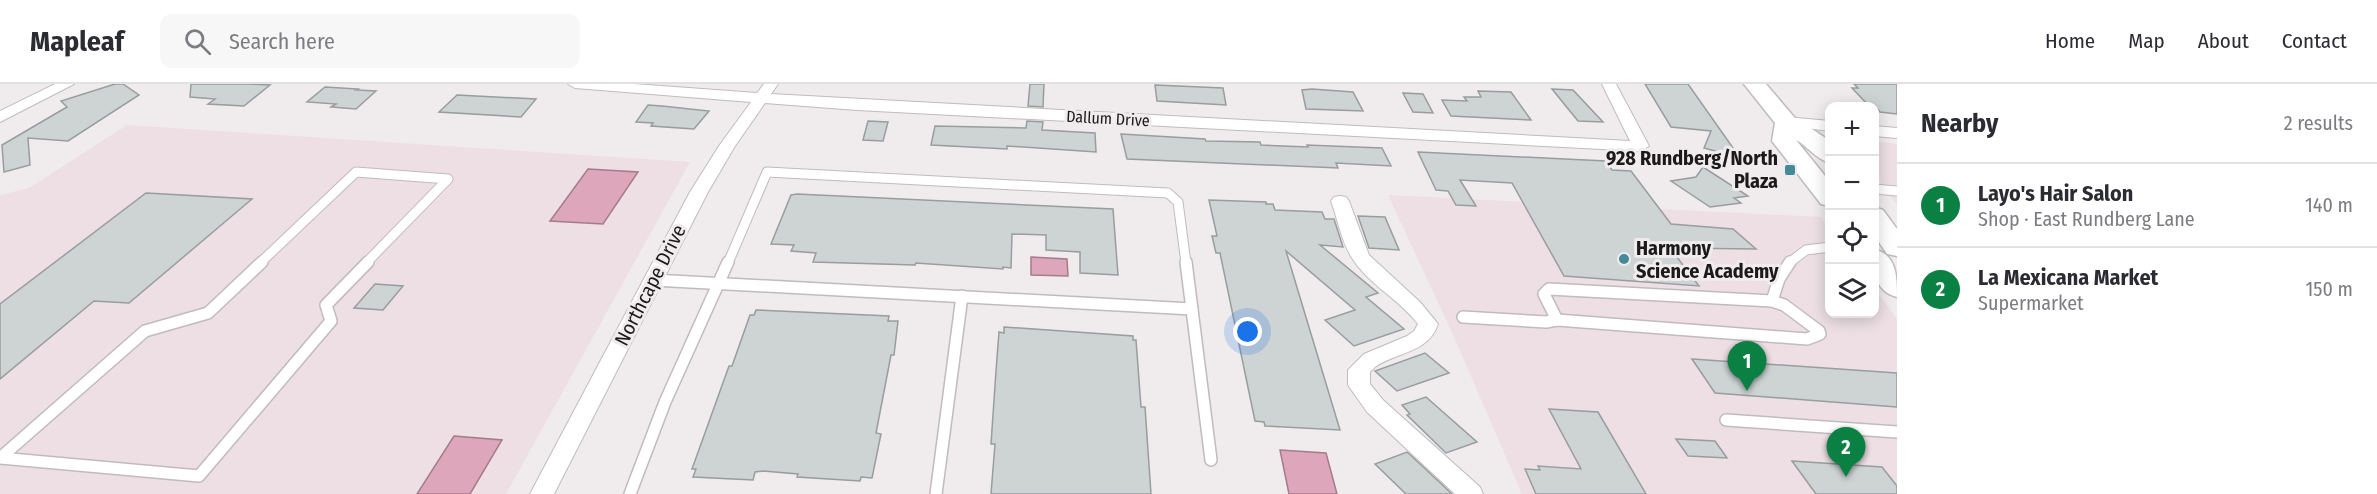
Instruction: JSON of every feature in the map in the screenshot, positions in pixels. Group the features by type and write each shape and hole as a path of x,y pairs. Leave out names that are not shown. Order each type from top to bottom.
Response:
{"main road":[{"path":"1755,84 1786,122 1825,150"},
{"path":"1786,122 1784,141 1825,193"},
{"path":"1879,221 1897,248"},
{"path":"1879,263 1897,288"}],"street":[{"path":"0,117 30,100 67,84"},
{"name":"Dallum Drive","path":"575,84 766,91 857,105 1641,146 1609,84"},
{"name":"Northcape Drive","path":"542,494 699,192 766,91"},
{"path":"1786,122 1825,126"},
{"path":"1879,131 1897,133"},
{"path":"1340,201 1349,236 1361,258 1377,275 1413,305 1428,324 1428,330 1417,339 1371,359 1359,370 1359,385 1375,406 1471,494"}],"lane":[{"path":"356,172 448,179 326,305 331,321 199,476 0,458 145,331 208,313 356,172"},
{"path":"630,494 665,402 767,172 1168,193 1178,202 1211,460"},
{"path":"1879,189 1897,191"},
{"path":"1772,301 1775,289 1794,255 1814,247 1825,247"},
{"path":"653,280 1192,309"},
{"path":"1463,317 1546,322 1557,320 1807,339 1815,338 1820,334 1784,305 1772,301 1549,289 1544,294 1557,320"},
{"path":"936,494 962,296"},
{"path":"1726,420 1897,432"}],"shaded area":[{"path":"127,125 690,162 506,494 0,494 0,195 29,188"},
{"path":"1879,142 1897,144 1897,205 1879,181"},
{"path":"588,169 638,172 603,224 550,221"},
{"path":"1388,195 1821,217 1825,222 1825,318 1879,318 1879,294 1897,319 1897,494 1522,494 1454,337"},
{"path":"1031,257 1067,259 1068,276 1031,275"},
{"path":"454,436 502,440 470,494 417,494"},
{"path":"1280,450 1326,453 1337,494 1289,494"}],"building":[{"path":"115,84 123,84 139,95 68,141 28,138 30,165 4,172 2,145 67,107 61,101"},
{"path":"191,84 270,85 244,106 208,104 215,99 190,97"},
{"path":"1030,84 1044,84 1043,107 1028,106"},
{"path":"1645,84 1688,84 1745,165 1711,156 1715,151 1704,148 1711,131 1671,127"},
{"path":"1854,84 1897,84 1897,114 1880,112 1879,102 1865,102 1852,88 1858,88"},
{"path":"1155,85 1223,88 1226,105 1157,101"},
{"path":"325,87 376,91 356,109 331,107 336,104 307,102"},
{"path":"1552,89 1573,90 1603,122 1578,121"},
{"path":"1302,90 1353,92 1363,111 1306,109"},
{"path":"1478,91 1511,92 1531,120 1451,116 1442,100 1467,101 1464,97 1481,97"},
{"path":"1403,93 1423,94 1433,113 1413,112"},
{"path":"457,95 536,99 521,117 439,112"},
{"path":"648,105 709,111 694,129 651,126 653,123 636,122"},
{"path":"868,121 888,122 883,141 863,140"},
{"path":"1027,121 1043,122 1042,130 1095,133 1096,152 1007,146 1007,149 931,145 935,126 1026,128"},
{"path":"1121,134 1205,139 1206,141 1260,142 1261,145 1382,148 1391,166 1336,163 1338,168 1127,159"},
{"path":"1418,152 1606,161 1612,170 1631,171 1671,224 1733,229 1756,249 1670,248 1699,286 1564,276 1512,183 1460,180 1476,206 1456,205 1448,191 1436,190"},
{"path":"1703,167 1748,196 1734,198 1741,203 1710,207 1671,181 1696,177"},
{"path":"146,193 252,199 129,303 94,301 0,379 0,304"},
{"path":"791,195 1113,209 1118,275 1080,273 1080,252 1046,250 1046,235 1012,234 1011,268 1003,267 1003,269 916,263 915,265 813,262 816,253 791,251 794,245 771,244"},
{"path":"1209,200 1266,202 1266,204 1273,204 1275,210 1322,212 1325,219 1334,219 1343,247 1320,245 1378,293 1366,297 1404,329 1354,346 1325,320 1355,310 1286,251 1340,430 1265,426 1264,422 1255,421 1220,253 1216,253 1212,236 1217,236"},
{"path":"1358,216 1385,217 1399,250 1369,248"},
{"path":"375,284 403,286 383,310 354,308"},
{"path":"756,310 889,316 888,321 898,321 894,355 891,355 876,433 881,434 872,478 861,477 860,481 797,477 798,474 763,471 755,472 753,480 693,477 696,469 692,469 729,366 732,366 750,315 754,315"},
{"path":"1004,327 1133,336 1133,340 1136,340 1141,407 1145,407 1151,494 991,494 995,444 991,444 999,332 1004,333"},
{"path":"1425,353 1449,373 1397,391 1375,371"},
{"path":"1692,359 1897,373 1897,407 1715,393"},
{"path":"1426,397 1477,442 1446,453 1407,415 1410,414 1402,405"},
{"path":"1549,409 1598,412 1646,494 1536,494 1525,469 1540,470 1538,466 1581,469"},
{"path":"1676,439 1715,441 1727,458 1688,456"},
{"path":"1407,452 1452,494 1406,494 1375,464"},
{"path":"1792,461 1882,467 1897,486 1897,494 1816,494"}],"place":[{"name":"928 Rundberg/North Plaza","path":"1790,170"},
{"name":"Harmony Science Academy","path":"1624,259"},
{"name":"Layo's Hair Salon","path":"1747,391"},
{"name":"La Mexicana Market","path":"1846,477"}]}
